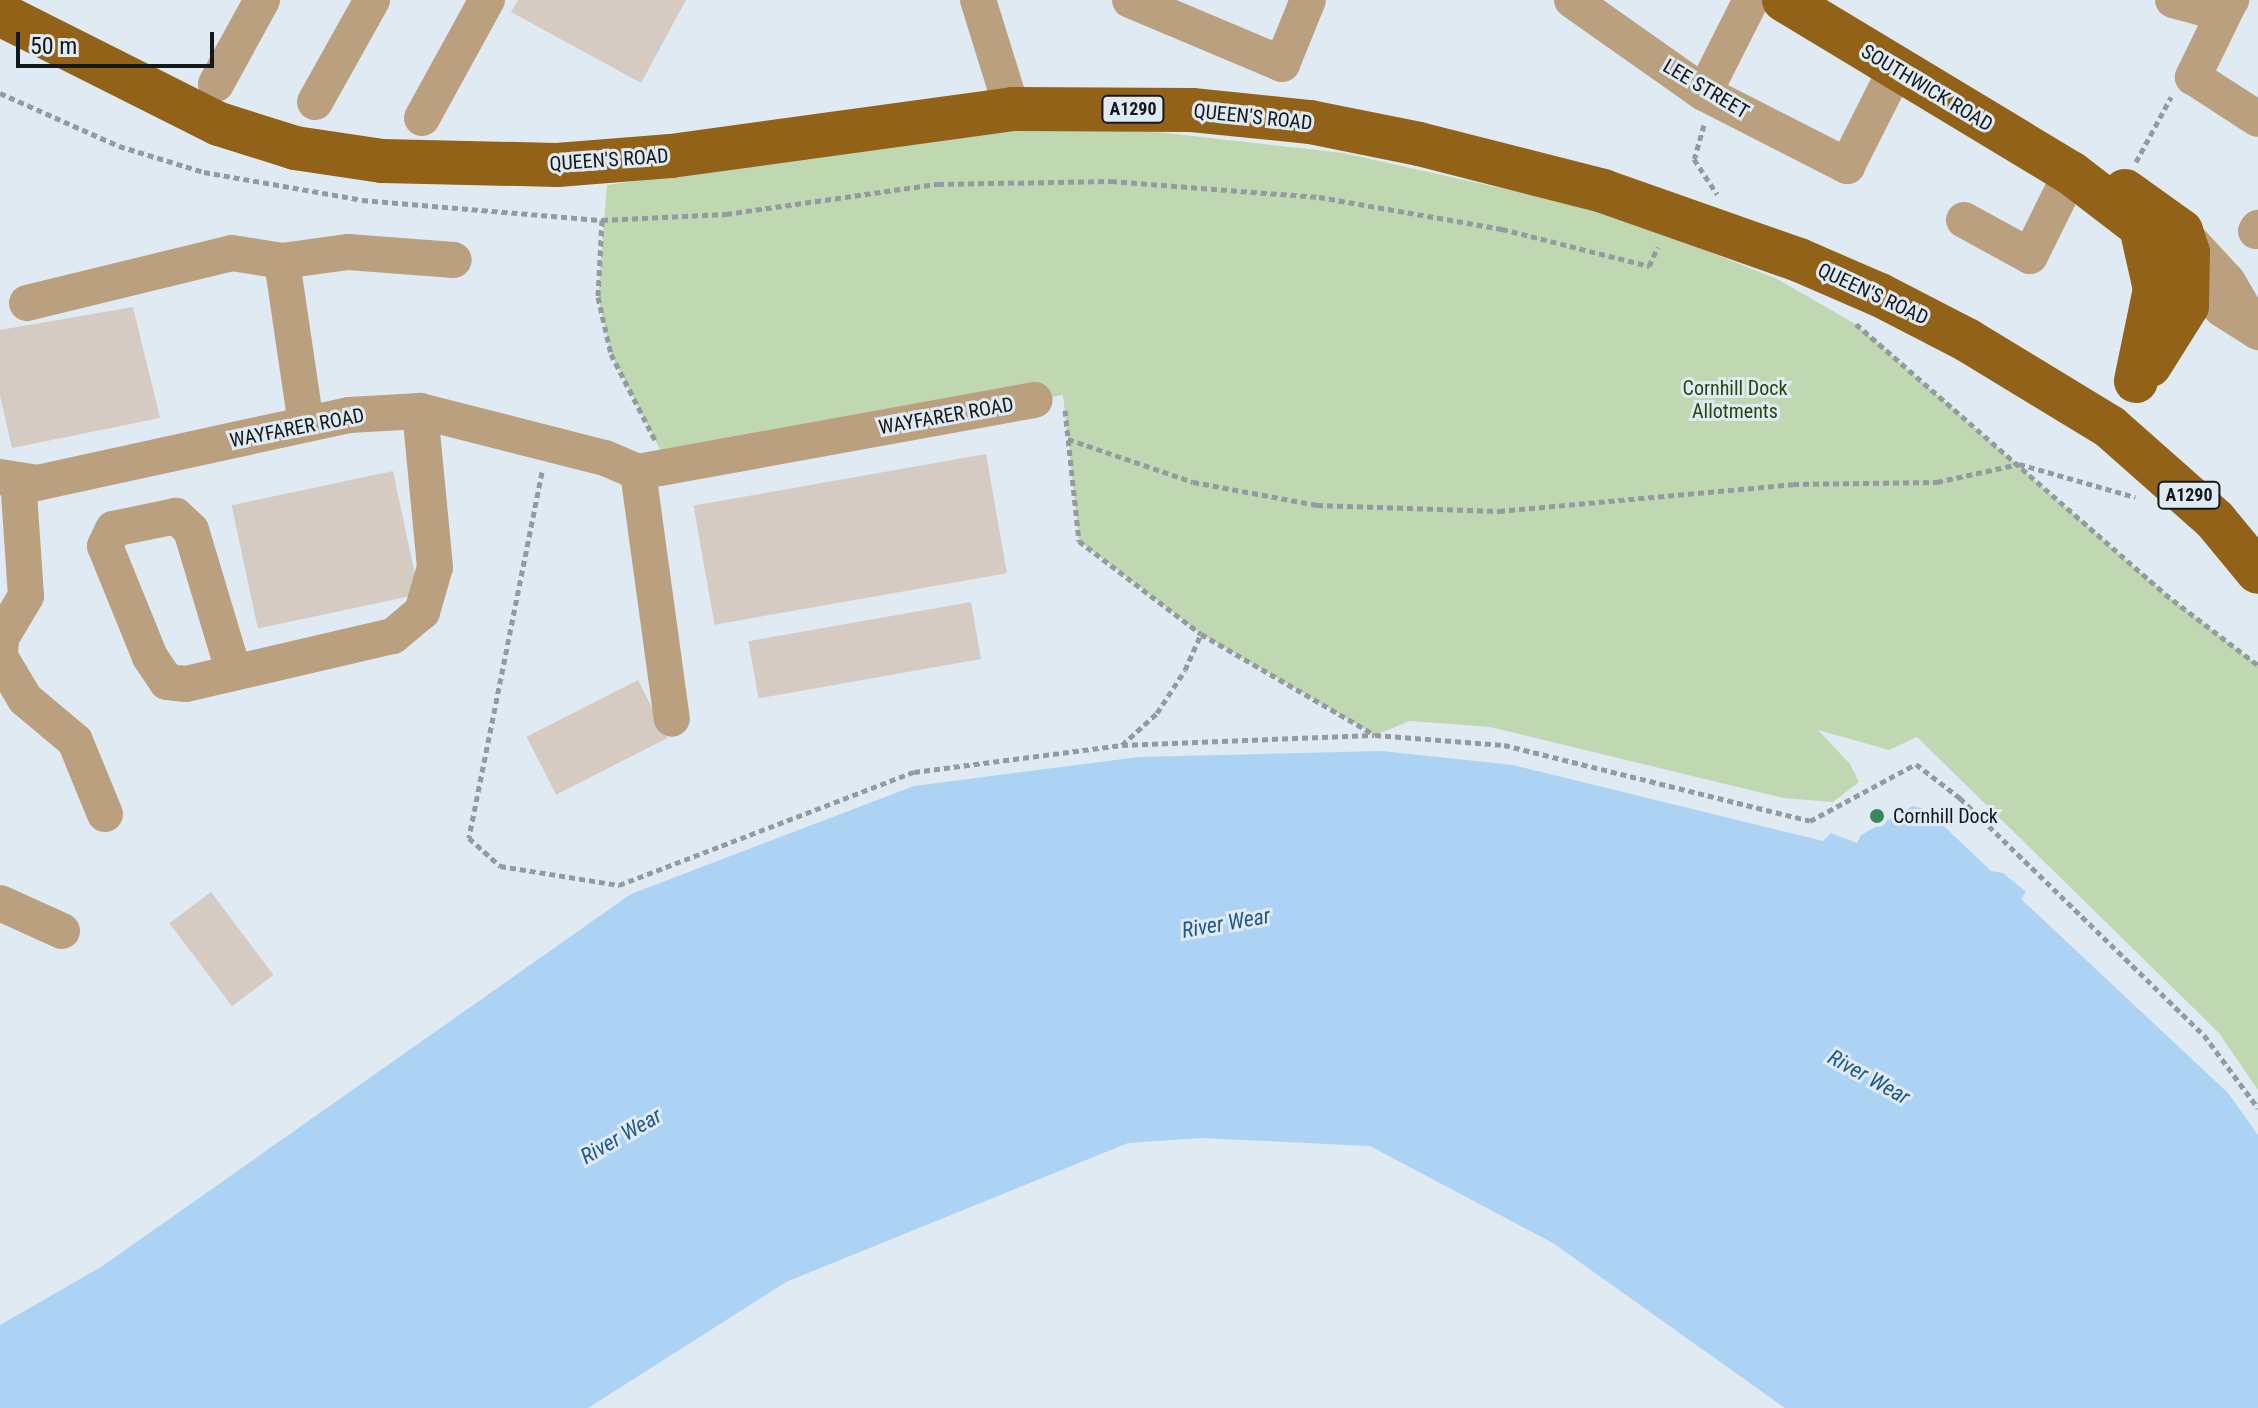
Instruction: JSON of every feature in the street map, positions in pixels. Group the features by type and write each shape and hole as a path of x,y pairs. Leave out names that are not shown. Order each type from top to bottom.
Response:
{"main road":[{"name":"A1290","path":"50,0 115,70"},
{"name":"SOUTHWICK ROAD","path":"1784,0 2071,173"},
{"name":"A1290","path":"0,14 115,70"},
{"name":"QUEEN'S ROAD","path":"115,70 206,119 295,148 463,166 557,165 671,156 1012,109 1192,110 1310,122 1419,144 1588,187 1714,228 1880,295 1967,340 2110,427"},
{"path":"2071,173 2121,189 2161,229 2190,281 2187,306 2167,345 2136,381 2110,427"},
{"path":"2071,173 2161,229"},
{"path":"2136,381 2155,289 2161,229"},
{"name":"A1290","path":"2110,427 2215,520 2258,572"}],"street":[{"path":"216,84 262,0"},
{"path":"315,102 372,0"},
{"path":"422,118 487,0"},
{"path":"978,0 1012,109"},
{"path":"1130,0 1202,14 1282,64 1308,0"},
{"name":"LEE STREET","path":"1572,0 1708,96 1847,166 1896,69"},
{"path":"1708,96 1751,0"},
{"path":"2173,0 2206,9 2230,0"},
{"path":"2230,0 2193,77 2258,119"},
{"path":"1964,220 2030,256 2071,173"},
{"path":"2161,229 2228,282 2257,331"},
{"path":"27,303 232,253 282,261 348,252 454,260"},
{"path":"282,261 306,424"},
{"path":"2190,281 2257,331"},
{"name":"WAYFARER ROAD","path":"9,478 37,483 349,415 420,411 653,468 1035,400"},
{"path":"233,670 191,530 176,516 113,529 105,546 150,657 167,682 186,684 233,670 393,636 422,612 435,567 420,411"},
{"path":"653,468 672,719"},
{"path":"9,478 26,596 1,638 0,655 25,699 75,741 105,814"},
{"path":"0,903 62,931"}],"path":[{"path":"2121,189 2179,80 2193,77"},
{"path":"1708,96 1694,159 1722,203 1714,228"},
{"path":"602,220 726,214 938,184 1111,181 1319,197 1502,229 1649,266 1662,236"},
{"path":"1844,317 2019,464 2165,594 2258,665"},
{"path":"1035,400 1063,395 1079,541 1201,634 1375,735"},
{"path":"1068,439 1193,482 1317,505 1499,511 1793,484 1937,482 2019,464"},
{"path":"548,443 469,838 500,866 619,885 914,772 1122,745 1375,735 1504,745 1810,821 1916,764 1960,798 2204,1035 2258,1108"},
{"path":"1122,745 1157,713 1185,670 1201,634"}],"green space":[{"name":"Cornhill Dock Allotments","path":"1113,127 1343,153 1559,201 1642,225 1777,279 1857,325 2165,594 2258,665 2258,1090 2219,1033 1917,737 1889,750 1818,730 1850,764 1859,782 1833,802 1783,798 1490,727 1410,721 1375,735 1201,634 1079,541 1063,395 668,465 611,354 598,297 607,185 1015,130"}],"water":[{"name":"River Wear","path":"1382,751 1513,765 1823,841 1831,833 1857,843 1861,835 1913,806 1927,810 1991,871 2003,873 2026,892 2021,899 2228,1093 2258,1135 2258,1408 1785,1408 1553,1243 1370,1146 1201,1138 1128,1143 786,1282 588,1408 0,1408 0,1325 101,1267 631,894 914,786 1139,757"}],"building":[{"path":"518,0 686,0 641,83 511,12"},
{"path":"133,307 160,418 12,448 0,396 0,330"},
{"path":"986,454 1007,573 715,625 694,506"},
{"path":"393,471 419,594 258,629 232,505"},
{"path":"971,602 981,659 759,698 748,641"},
{"path":"638,680 668,738 556,795 527,737"},
{"path":"211,892 274,975 232,1006 169,923"}],"place":[{"name":"Cornhill Dock","path":"1877,816"}]}
